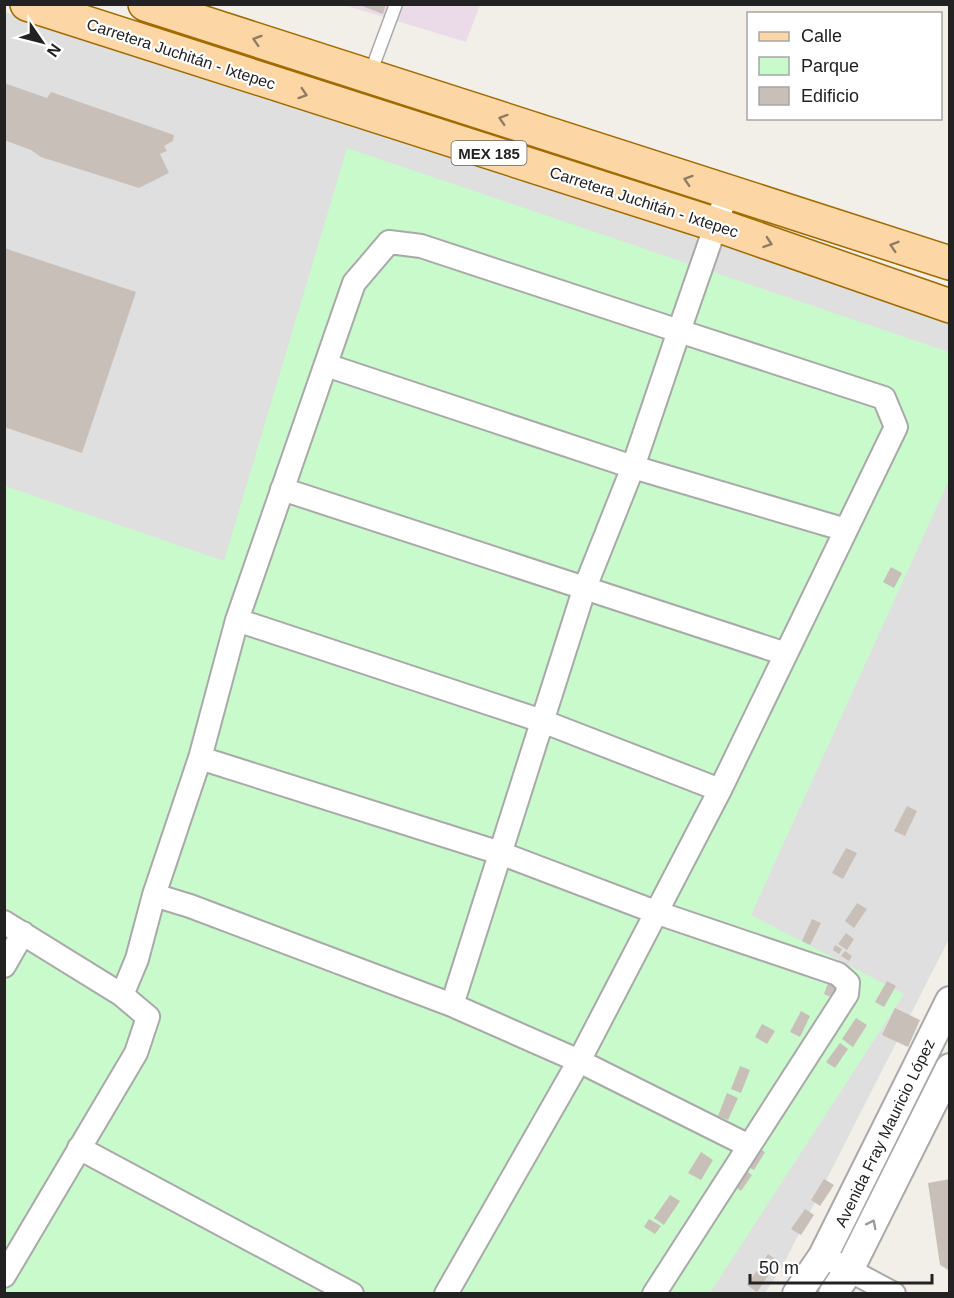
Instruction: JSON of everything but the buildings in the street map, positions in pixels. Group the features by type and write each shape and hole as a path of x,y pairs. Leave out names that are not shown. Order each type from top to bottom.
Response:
{"main road":[{"name":"Carretera Juchitán - Ixtepec","path":"27,4 717,225 950,306"},
{"name":"Carretera Juchitán - Ixtepec","path":"145,4 950,263"}],"street":[{"path":"452,1005 584,590 633,467 727,193"},
{"path":"122,995 137,959 154,895 200,758 237,620 354,283 389,242 421,246 884,398 896,427 720,790 579,1061 446,1293"},
{"path":"326,365 633,467 846,530"},
{"path":"282,489 584,590 786,654"},
{"path":"237,620 542,721 720,790"},
{"path":"200,758 500,853 658,913 838,974 848,983 847,994 654,1293"},
{"path":"154,895 190,906 452,1005 579,1061 749,1146"},
{"path":"4,966 14,927 122,995 148,1017 136,1053 4,1276"},
{"name":"Avenida Fray Mauricio López","path":"797,1293 823,1256 950,1001"},
{"name":"Avenida Fray Mauricio López","path":"833,1293 849,1270 950,1068"},
{"path":"79,1148 352,1293"},
{"path":"823,1256 894,1293"}],"lane":[{"path":"370,76 396,4"}],"shaded area":[{"path":"344,5 480,5 466,42"},
{"path":"5,12 949,320 949,939 781,1269 765,1293 5,1294"}],"green space":[{"path":"347,148 949,352 949,480 751,915 904,994 710,1293 5,1294 5,486 224,561"}]}
